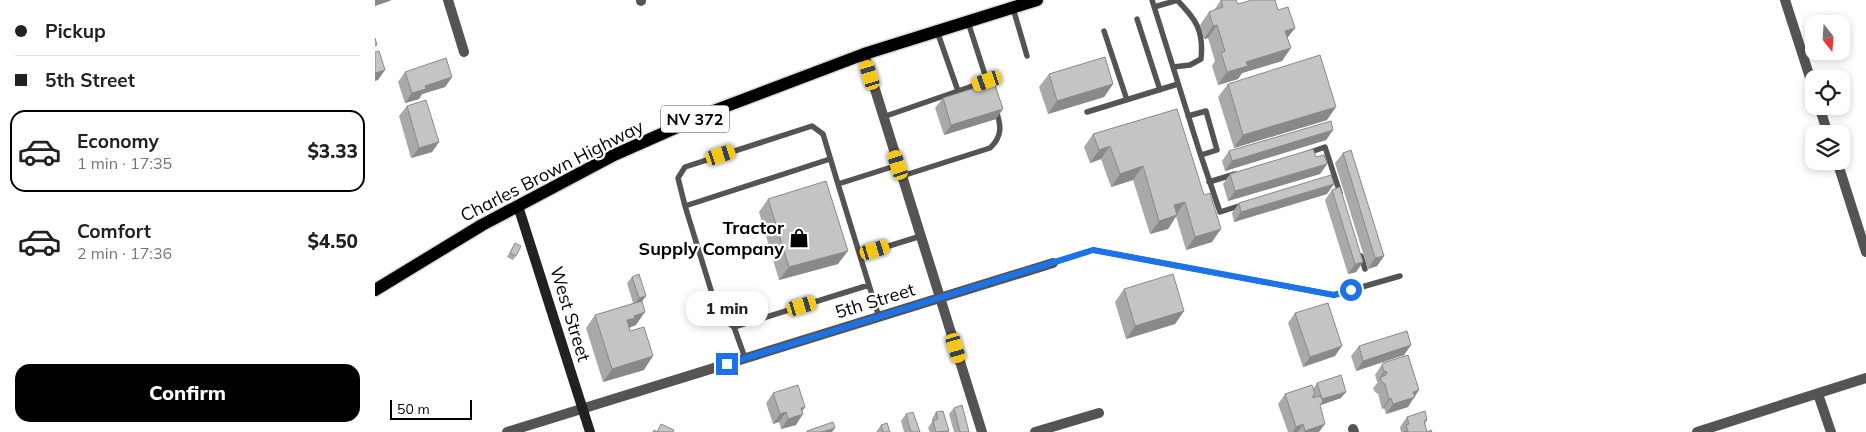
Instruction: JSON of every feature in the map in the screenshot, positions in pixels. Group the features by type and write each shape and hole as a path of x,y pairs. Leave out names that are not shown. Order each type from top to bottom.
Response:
{"main road":[{"name":"Charles Brown Highway","path":"375,290 482,225 614,155 699,117 864,54 1037,0"}],"street":[{"path":"448,0 464,52"},
{"path":"1785,0 1808,70"},
{"path":"864,54 982,432"},
{"path":"1840,170 1866,252"},
{"name":"West Street","path":"518,206 590,432"},
{"name":"5th Street","path":"507,432 1053,263"},
{"path":"1697,432 1866,378"},
{"path":"1818,394 1831,432"},
{"path":"1035,432 1099,413"}],"lane":[{"path":"1152,0 1209,182 1221,212 1249,203"},
{"path":"1154,7 1178,0 1193,16 1203,43 1201,59 1190,65 1173,67"},
{"path":"1013,8 1027,56"},
{"path":"1137,19 1160,90"},
{"path":"968,22 990,91"},
{"path":"937,31 958,91"},
{"path":"1104,31 1127,100"},
{"path":"883,117 987,81"},
{"path":"1087,112 1178,84"},
{"path":"902,176 990,148 998,139 1001,127 993,100"},
{"path":"1188,116 1206,111 1217,150 1201,155"},
{"path":"745,358 735,327 719,316 678,178 685,167 812,126 823,134 879,317"},
{"path":"1299,155 1325,148 1344,204"},
{"path":"685,206 830,160"},
{"path":"838,184 898,165"},
{"path":"1209,182 1245,171"},
{"path":"1325,179 1335,176"},
{"path":"859,255 921,236"},
{"path":"1053,263 1093,250 1334,295 1400,276"},
{"path":"1359,250 1365,269"},
{"path":"735,327 869,285"}],"building":[{"path":"1221,0 1236,0 1238,4 1252,0 1275,0 1278,10 1288,7 1295,28 1285,31 1291,48 1246,62 1248,66 1227,72 1221,53 1225,51 1217,25 1213,26 1209,12 1223,7"},
{"path":"379,51 385,70 375,73 375,52"},
{"path":"1320,55 1336,107 1243,135 1228,84"},
{"path":"1105,57 1113,84 1057,101 1049,74"},
{"path":"446,58 452,77 425,86 426,89 412,93 405,72"},
{"path":"994,82 1003,109 951,125 943,98"},
{"path":"426,100 439,142 419,148 407,106"},
{"path":"1177,109 1204,195 1210,193 1221,229 1195,237 1185,202 1174,205 1177,215 1159,221 1143,166 1120,174 1110,146 1099,150 1093,134"},
{"path":"1331,121 1333,130 1232,161 1229,151"},
{"path":"1313,149 1316,157 1324,155 1327,164 1235,191 1230,174"},
{"path":"1351,150 1384,256 1375,258 1343,153"},
{"path":"1331,175 1334,184 1241,212 1239,203"},
{"name":"Tractor Supply Company","path":"826,181 848,251 789,267 768,199"},
{"path":"1340,187 1363,262 1355,264 1332,190"},
{"path":"515,243 521,246 516,256 510,253"},
{"path":"639,274 646,296 639,298 632,277"},
{"path":"1173,274 1184,311 1135,326 1124,289"},
{"path":"642,301 645,312 627,320 630,331 644,327 653,356 612,369 595,315"},
{"path":"1328,303 1342,346 1310,357 1295,313"},
{"path":"1407,331 1411,345 1363,361 1359,346"},
{"path":"1408,355 1419,390 1413,392 1415,397 1393,404 1391,398 1389,399 1385,384 1380,378 1387,374 1386,371 1384,372 1382,365 1383,363"},
{"path":"1341,375 1346,392 1322,399 1317,383"},
{"path":"798,385 805,407 801,408 803,414 788,419 786,412 780,414 773,393"},
{"path":"1312,385 1315,394 1313,398 1318,396 1323,401 1320,405 1325,424 1305,431 1303,424 1296,427 1285,394"},
{"path":"962,405 969,432 960,432 954,408"},
{"path":"943,411 949,431 936,432 933,421 938,419 936,412"},
{"path":"1425,411 1427,420 1424,421 1427,432 1403,432 1408,431 1406,425 1409,424 1407,417"},
{"path":"913,412 920,432 911,432 906,414"},
{"path":"833,422 835,428 822,432 807,432 807,431"},
{"path":"887,423 890,432 883,432 881,425"},
{"path":"661,424 674,430 673,432 657,432"}],"place":[{"name":"Tractor Supply Company","path":"799,238"}],"route":[{"path":"727,364 1093,250 1334,295 1351,290"}]}
